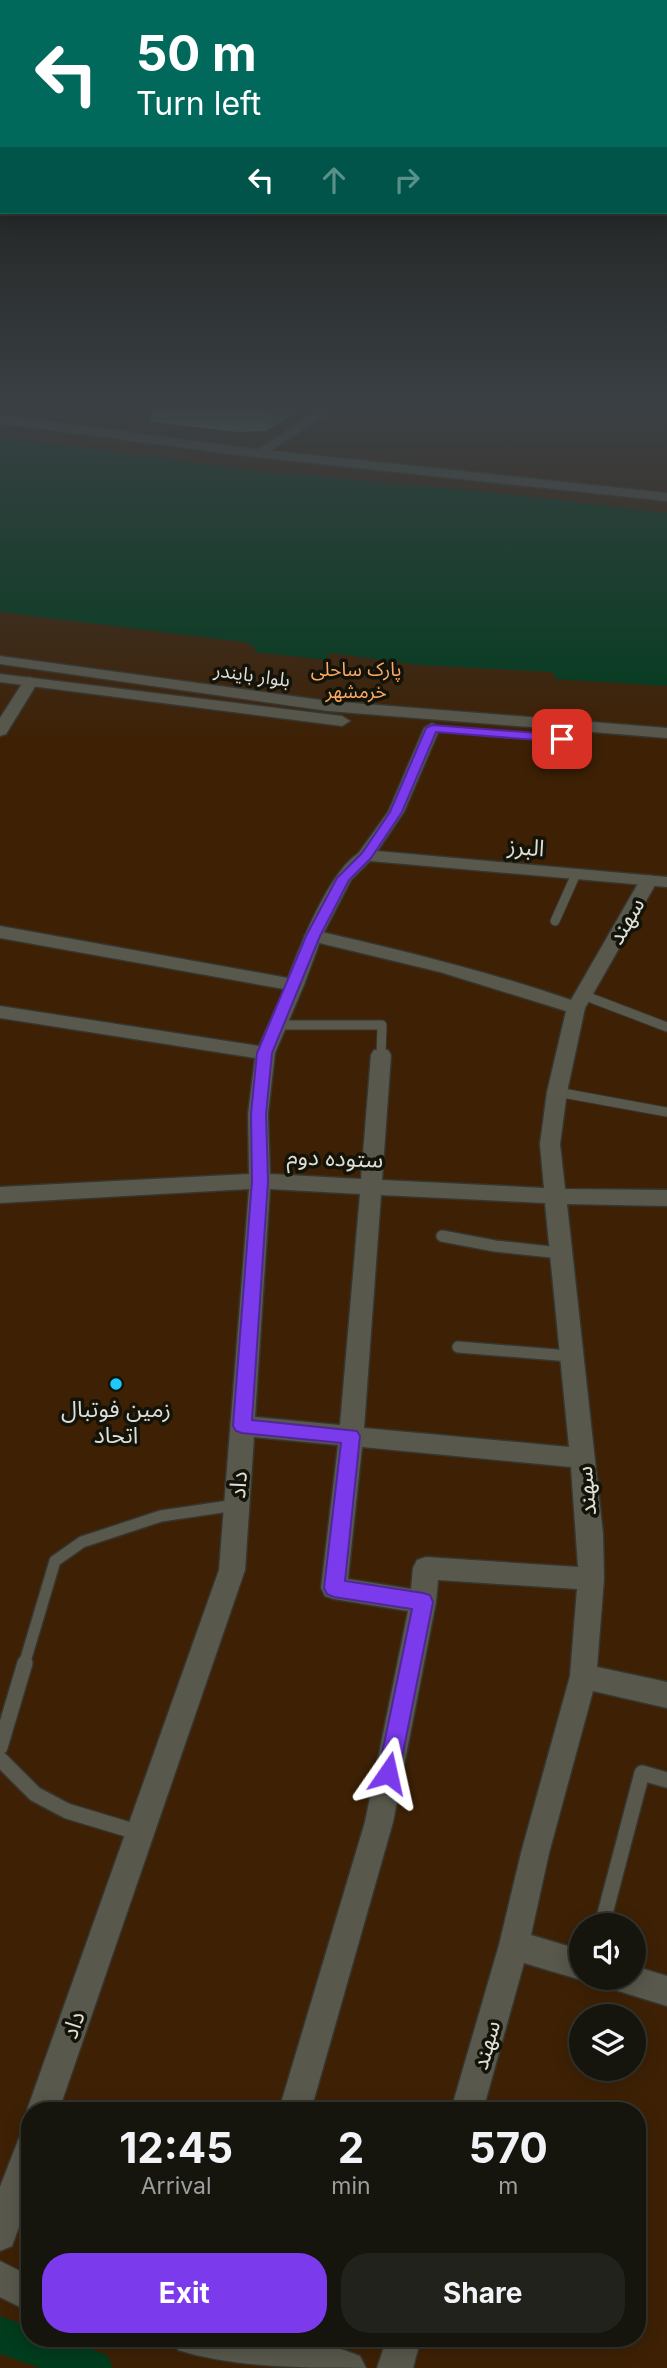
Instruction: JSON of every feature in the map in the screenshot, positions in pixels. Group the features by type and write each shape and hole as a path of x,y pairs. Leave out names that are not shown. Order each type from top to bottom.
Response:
{"street":[{"name":"بلوار بایندر","path":"0,660 328,705 667,733"},
{"name":"بلوار بایندر","path":"0,678 305,718 667,747"},
{"path":"0,731 30,682"},
{"name":"داد","path":"46,2102 232,1570 260,1181 258,1114 265,1053 313,936 344,878 373,856 396,812 432,728"},
{"name":"البرز","path":"373,856 658,881"},
{"name":"سهند","path":"469,2102 514,1945 535,1853 583,1676 591,1579 583,1458 570,1356 550,1144 557,1092 580,1002 658,881"},
{"path":"0,932 295,985"},
{"path":"313,936 411,957 580,1002"},
{"path":"0,1012 265,1053"},
{"path":"380,1055 351,1436 334,1588 423,1602"},
{"name":"ستوده دوم","path":"0,1195 260,1181 554,1196 667,1198"},
{"path":"242,1426 583,1458"},
{"path":"297,2102 379,1822 423,1602 426,1567 591,1579"},
{"path":"583,1676 667,1695"},
{"path":"514,1945 569,1961"},
{"path":"646,1985 667,1991"},
{"path":"0,2234 21,2174"},
{"path":"0,2278 21,2290"},
{"path":"251,2347 348,2368"},
{"path":"396,2368 402,2347"}],"lane":[{"path":"555,920 576,874"},
{"path":"580,1002 667,1027"},
{"path":"277,1025 382,1025 380,1055"},
{"path":"557,1092 667,1112"},
{"path":"442,1236 495,1246 560,1252"},
{"path":"458,1347 570,1356"},
{"path":"0,1747 55,1561 82,1542 161,1516 237,1504"},
{"path":"0,1759 35,1794 67,1811 140,1833"},
{"path":"604,1913 642,1773 667,1780"}],"green space":[{"name":"پارک ساحلی خرمشهر","path":"0,521 667,521 667,2368 0,2368"}],"shaded area":[{"path":"0,521 667,521 667,686 555,679 553,672 419,665 330,653 326,660 254,652 256,648 249,646 250,643 0,612"}],"waterway":[{"path":"0,2335 21,2342"},
{"path":"34,2347 94,2368"}],"place":[{"name":"زمین فوتبال اتحاد","path":"116,1384"}],"route":[{"path":"388,1773 423,1602 334,1588 351,1436 242,1426 260,1181 258,1114 265,1053 313,936 344,878 366,855 396,812 432,728 562,739"}]}
